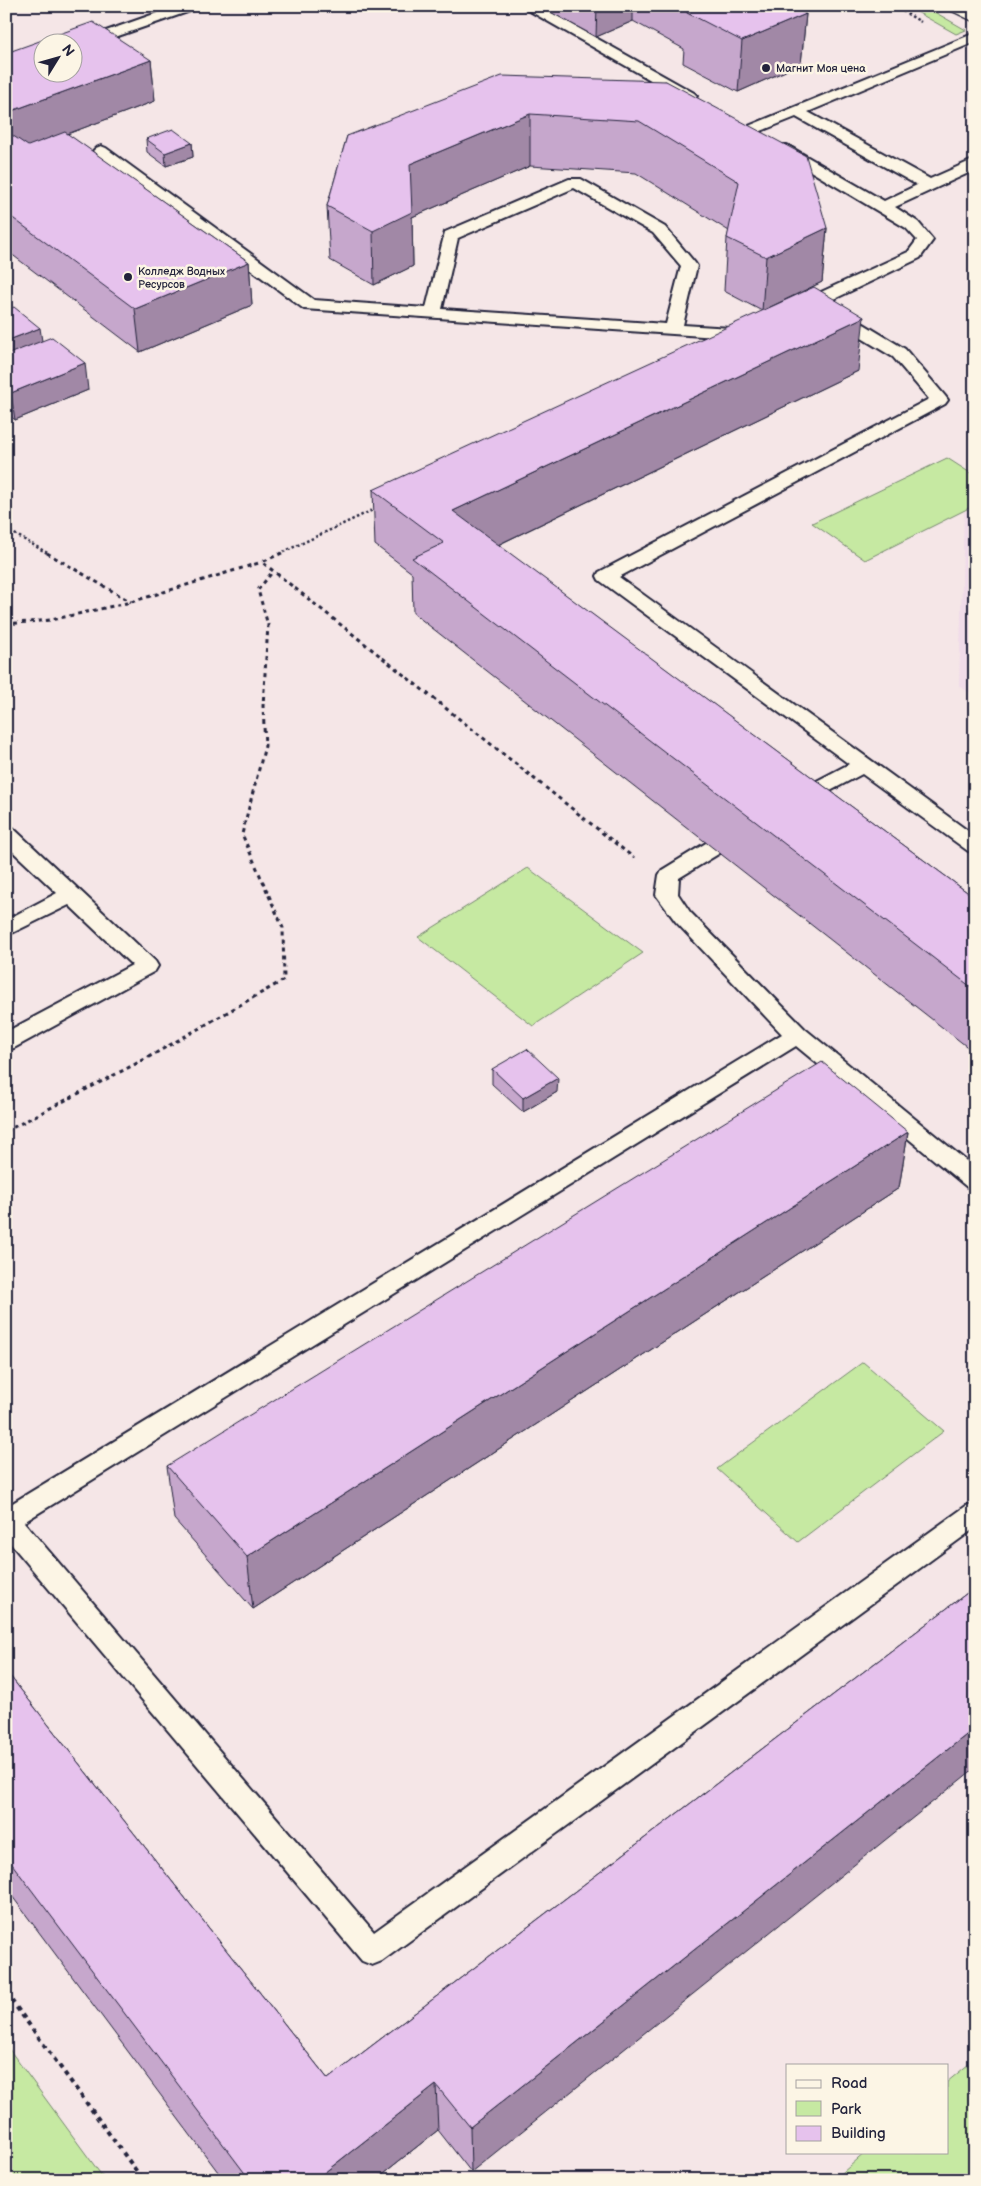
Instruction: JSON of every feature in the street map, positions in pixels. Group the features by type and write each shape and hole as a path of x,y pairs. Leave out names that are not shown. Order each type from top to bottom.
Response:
{"street":[{"path":"956,6 975,16"}],"lane":[{"path":"82,44 191,6"},
{"path":"528,6 700,102"},
{"path":"751,130 975,36"},
{"path":"796,111 928,185"},
{"path":"734,121 912,224 925,240 914,255 790,314"},
{"path":"101,151 310,305 746,334 764,326"},
{"path":"883,207 975,164"},
{"path":"433,313 451,235 575,182 659,230 688,266 683,296 673,330"},
{"path":"815,302 899,353 939,400 606,576 975,846"},
{"path":"785,806 863,765"},
{"path":"6,833 147,966 6,1042"},
{"path":"713,848 669,875 668,895 683,917 796,1035 975,1182"},
{"path":"6,929 71,895"},
{"path":"796,1035 7,1520 372,1951 975,1514"}],"path":[{"path":"6,624 51,620 131,602 262,562 379,507"},
{"path":"6,529 131,602"},
{"path":"262,562 668,886"},
{"path":"6,1131 68,1101 225,1015 284,980 283,928 242,834 265,746 263,706 268,625 258,590 273,571"},
{"path":"6,1993 143,2180"}],"shaded area":[{"path":"975,506 975,696 959,686 964,512"}],"green space":[{"path":"906,6 924,6 966,30 956,34"},
{"path":"947,458 975,476 975,505 865,560 812,523"},
{"path":"528,868 643,953 533,1026 418,937"},
{"path":"863,1362 944,1431 798,1542 717,1469"},
{"path":"6,2045 105,2180 6,2180"},
{"path":"975,2059 975,2180 834,2180 864,2154 948,2154 948,2081"}],"building":[{"path":"700,6 791,6 806,14 742,41 686,12"},
{"path":"93,22 151,60 6,113 6,53 32,44 32,82 82,82 82,32 65,32"},
{"path":"502,76 666,81 806,156 827,228 766,257 727,238 739,182 639,121 530,114 410,164 412,212 373,231 327,206 347,136"},
{"path":"173,129 192,143 165,153 146,139"},
{"path":"6,131 28,146 65,132 249,262 135,309 6,213"},
{"path":"814,287 864,317 453,511 975,898 975,990 412,558 444,543 373,490"},
{"path":"14,307 40,328 6,341 6,310"},
{"path":"52,337 85,363 11,393 6,389 6,355"},
{"path":"527,1049 558,1078 523,1098 492,1069"},
{"path":"822,1062 908,1132 247,1557 167,1466"},
{"path":"975,1587 975,1728 470,2127 436,2085 315,2180 250,2180 6,1856 6,1671 328,2079"}],"place":[{"name":"Магнит Моя цена","path":"766,68"},
{"name":"Колледж Водных Ресурсов","path":"128,277"}]}
